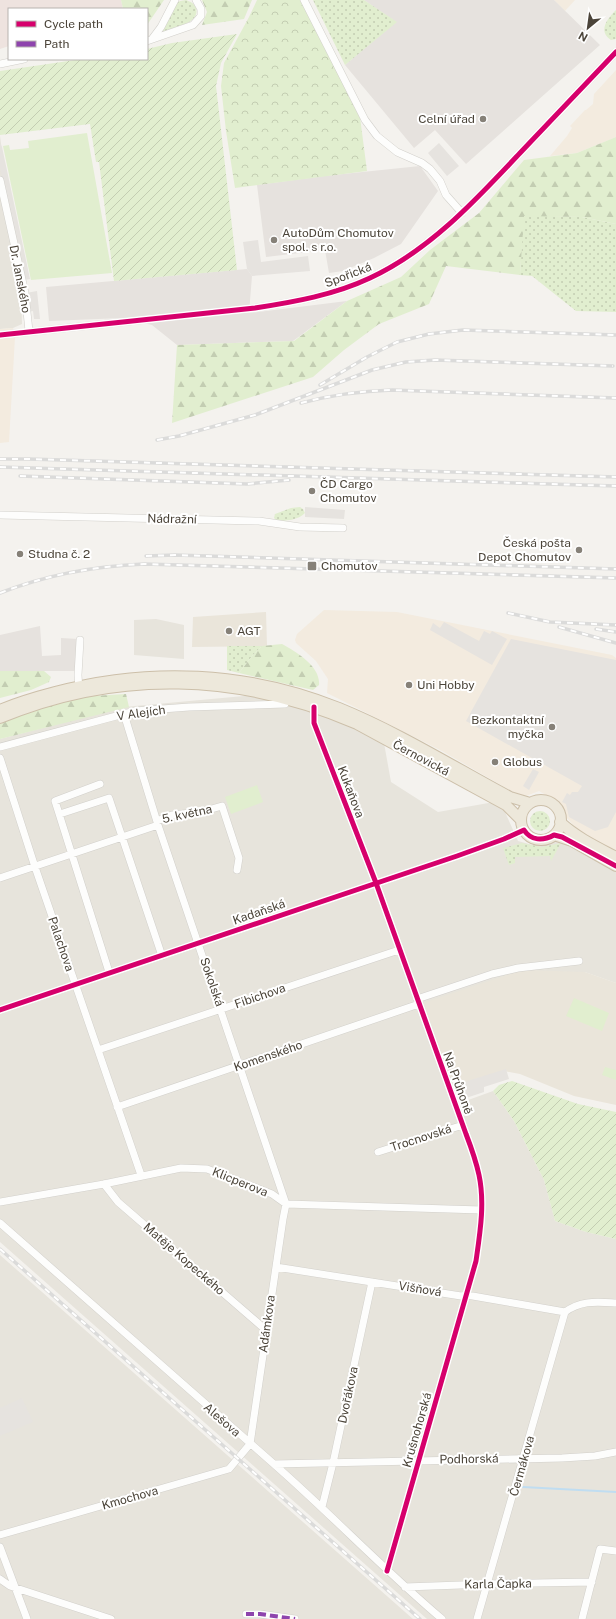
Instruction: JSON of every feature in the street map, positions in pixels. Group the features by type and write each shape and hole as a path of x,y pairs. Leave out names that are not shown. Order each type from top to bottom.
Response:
{"highway":[{"path":"0,718 26,707 108,680 148,676 200,676 244,681 270,686 316,703"},
{"path":"0,710 23,701 79,690"},
{"name":"Černovická","path":"316,703 359,716 510,797 530,803 543,800 551,803 559,812 560,822"},
{"name":"Černovická","path":"316,703 506,805 530,837 542,840 554,835"},
{"path":"522,825 522,814 530,803"},
{"path":"616,857 582,838 560,822 557,832 554,835 572,841 616,866"}],"street":[{"path":"149,40 161,27 175,0"},
{"path":"149,40 194,25 201,16 201,9 196,0"},
{"path":"304,0 366,120 377,136 397,152 422,163 430,169 440,181 446,195 462,213"},
{"name":"Spořická","path":"0,335 255,308 297,301 331,293 369,278 403,260 435,238 462,213 616,52"},
{"path":"0,64 19,60"},
{"name":"Dr. Janského","path":"0,180 25,293 29,331"},
{"name":"Nádražní","path":"0,516 259,521 300,527 343,528"},
{"path":"79,690 80,640"},
{"name":"Kukaňova","path":"316,703 314,723 376,883"},
{"name":"V Alejích","path":"0,747 135,712 189,707 285,704"},
{"name":"Sokolská","path":"124,714 157,823 286,1204"},
{"name":"Palachova","path":"0,758 35,867 141,1175"},
{"path":"100,784 55,801 109,972"},
{"path":"60,814 109,798 162,956"},
{"name":"5. května","path":"157,823 172,815 201,812 222,806 239,858 237,870"},
{"path":"0,878 123,838 157,823"},
{"name":"Kadaňská","path":"0,1010 504,839 522,825"},
{"name":"Na Průhoně","path":"376,883 463,1125 479,1174 482,1196 476,1261 467,1295"},
{"name":"Fibichova","path":"98,1050 399,950"},
{"path":"418,1002 492,974 518,968 580,961"},
{"name":"Komenského","path":"118,1107 418,1002"},
{"name":"Trocnovská","path":"378,1152 463,1125"},
{"name":"Klicperova","path":"0,1202 104,1184 141,1175 181,1168 207,1169 272,1194 286,1204"},
{"name":"Matěje Kopeckého","path":"104,1184 118,1202 266,1330"},
{"path":"286,1204 481,1210"},
{"name":"Adámkova","path":"250,1444 286,1204"},
{"name":"Alešova","path":"0,1224 274,1464 322,1507 404,1587 442,1619"},
{"name":"Višňová","path":"276,1267 461,1296 467,1295 565,1312"},
{"name":"Dvořákova","path":"322,1507 372,1282"},
{"name":"Krušnohorská","path":"387,1571 467,1295"},
{"path":"565,1312 574,1305 590,1302 616,1302"},
{"name":"Čermákova","path":"478,1619 565,1312"},
{"name":"Kmochova","path":"0,1535 229,1469 250,1444"},
{"name":"Podhorská","path":"274,1464 595,1456 616,1452"},
{"path":"0,1547 17,1588 27,1619"},
{"path":"582,1619 600,1549 616,1551"},
{"path":"0,1579 10,1586 111,1619"},
{"name":"Karla Čapka","path":"404,1587 592,1582"},
{"path":"246,1614 260,1614 295,1619"}],"shaded area":[{"path":"0,0 121,0 123,8 8,8 8,46 0,49"},
{"name":"Celní úřad","path":"364,0 554,0 600,45 466,164 435,130 414,148 345,65 396,22"},
{"path":"554,0 575,0 565,11"},
{"path":"616,70 616,137 577,153 550,156 567,136 572,128 570,126 593,104 594,94"},
{"path":"0,136 21,290 22,324 13,328 0,329"},
{"path":"0,143 30,279 24,280 0,167"},
{"path":"439,143 459,166 447,176 428,153"},
{"path":"420,166 438,191 401,244 374,258 343,271 329,273 325,250 266,257 257,185"},
{"path":"258,240 261,262 308,256 310,271 252,276 247,269 243,242"},
{"path":"247,269 252,276 249,313 347,301 293,341 177,345 152,325 123,318 49,321 46,287"},
{"path":"37,291 40,319 34,319 33,311 29,312 26,293"},
{"path":"13,328 15,337 9,442 0,443 0,329"},
{"path":"305,507 345,510 344,519 305,517"},
{"path":"324,610 397,612 612,655 616,658 616,852 579,831 565,816 560,803 539,791 526,796 513,792 442,751 327,693 328,679 316,661 296,643 295,640 297,634"},
{"name":"AGT","path":"266,612 267,646 192,647 193,617"},
{"path":"156,619 184,625 184,659 134,655 134,620"},
{"path":"444,622 479,641 484,631 490,634 492,631 507,639 492,665 430,630 433,623 440,628"},
{"path":"40,626 42,656 61,655 61,638 78,639 75,671 0,671 0,635"},
{"path":"511,639 616,660 616,812 608,827 595,831 569,817 566,804 562,802 567,793 570,795 572,792 578,792 582,786 466,721"},
{"path":"255,695 293,703 337,720 384,743 391,782 438,812 494,802 505,812 518,841 536,846 559,840 616,870 616,983 585,972 424,1003 460,1103 493,1091 514,1121 544,1180 555,1221 586,1232 616,1239 616,1619 427,1619 0,1242 0,739 124,707"},
{"path":"533,769 539,772 529,790 523,786"},
{"path":"522,970 585,972 616,983 616,1105 574,1096 520,1074 504,1071 455,1090 423,1003"},
{"path":"506,1069 509,1079 484,1087 484,1092 466,1098 461,1083"},
{"path":"0,1255 109,1351 413,1619 0,1619"},
{"path":"22,1398 33,1422 0,1436 0,1408"}],"green space":[{"path":"121,0 164,0 148,24 148,8 123,8"},
{"path":"186,0 192,3 196,8 194,18 185,24 162,32 176,4 180,1"},
{"path":"202,0 252,0 244,19 202,25 207,12"},
{"path":"257,0 300,0 360,117 367,171 235,188 221,86 224,63"},
{"path":"313,0 364,0 397,22 345,65"},
{"path":"616,10 616,39 611,40 605,33 604,29 607,21"},
{"path":"237,34 221,63 216,86 237,270 114,281 99,162 96,162 90,124 0,135 0,71 75,60 148,60 148,49 172,43"},
{"path":"87,133 112,273 31,280 3,146 9,145 10,150 29,148 28,141"},
{"path":"616,137 616,224 582,217 524,216 520,275 446,266 429,304 379,324 344,350 313,377 172,423 177,345 294,341 347,301 401,277 430,250 479,213 524,160 577,153"},
{"path":"523,215 582,217 616,224 616,312 576,311 532,276 520,275"},
{"path":"300,507 305,513 292,520 277,521 274,518 275,514 291,508"},
{"path":"282,644 301,656 312,666 319,678 319,685 313,690 239,673 262,646"},
{"path":"227,646 262,646 239,673 227,670"},
{"path":"0,671 44,671 51,677 49,682 31,690 0,698"},
{"path":"126,694 129,707 0,739 0,724 42,707 91,696"},
{"path":"257,785 263,802 231,814 225,797"},
{"path":"540,811 547,814 550,821 547,828 540,831 533,828 530,821 533,814"},
{"path":"522,843 542,847 561,843 551,861 550,856 515,857 515,863 509,865 503,848"},
{"path":"574,998 609,1013 602,1031 566,1016"},
{"path":"605,1067 616,1070 616,1080 602,1075"},
{"path":"512,1081 578,1104 616,1112 616,1239 586,1232 555,1221 544,1180 514,1121 493,1091 499,1085"}],"waterway":[{"path":"523,1487 616,1492"}],"railway":[{"path":"320,385 367,357 397,342 429,334 463,330 616,335"},
{"path":"157,440 179,436 255,415 372,370 406,362 435,360 613,366"},
{"path":"301,403 346,394 392,390 616,398"},
{"path":"0,459 616,477"},
{"path":"0,467 616,486"},
{"path":"20,476 247,484 289,480"},
{"path":"146,556 175,555 616,569"},
{"path":"0,593 35,581 71,572 144,564 616,578"},
{"path":"508,613 550,622 616,625"},
{"path":"559,627 616,643"},
{"path":"596,629 616,632"},
{"path":"0,1249 420,1619"}],"marked path":[{"path":"246,1614 260,1614 295,1619"}],"cycle path":[{"path":"0,335 255,308 328,293 370,278 392,267 432,239 451,223 486,189 616,52"},
{"path":"314,707 314,723 376,883 472,1149 478,1170 482,1196 476,1261 387,1571"},
{"path":"0,1010 457,856 524,830 530,836 538,839 554,835 562,837 616,866"}],"place":[{"name":"Celní úřad","path":"483,119"},
{"name":"AutoDům Chomutov spol. s r.o.","path":"274,240"},
{"name":"ČD Cargo Chomutov","path":"312,491"},
{"name":"Česká pošta Depot Chomutov","path":"579,550"},
{"name":"Studna č. 2","path":"20,554"},
{"name":"Chomutov","path":"312,566"},
{"name":"AGT","path":"229,631"},
{"name":"Uni Hobby","path":"409,685"},
{"name":"Bezkontaktní myčka","path":"552,727"},
{"name":"Globus","path":"495,762"}]}
